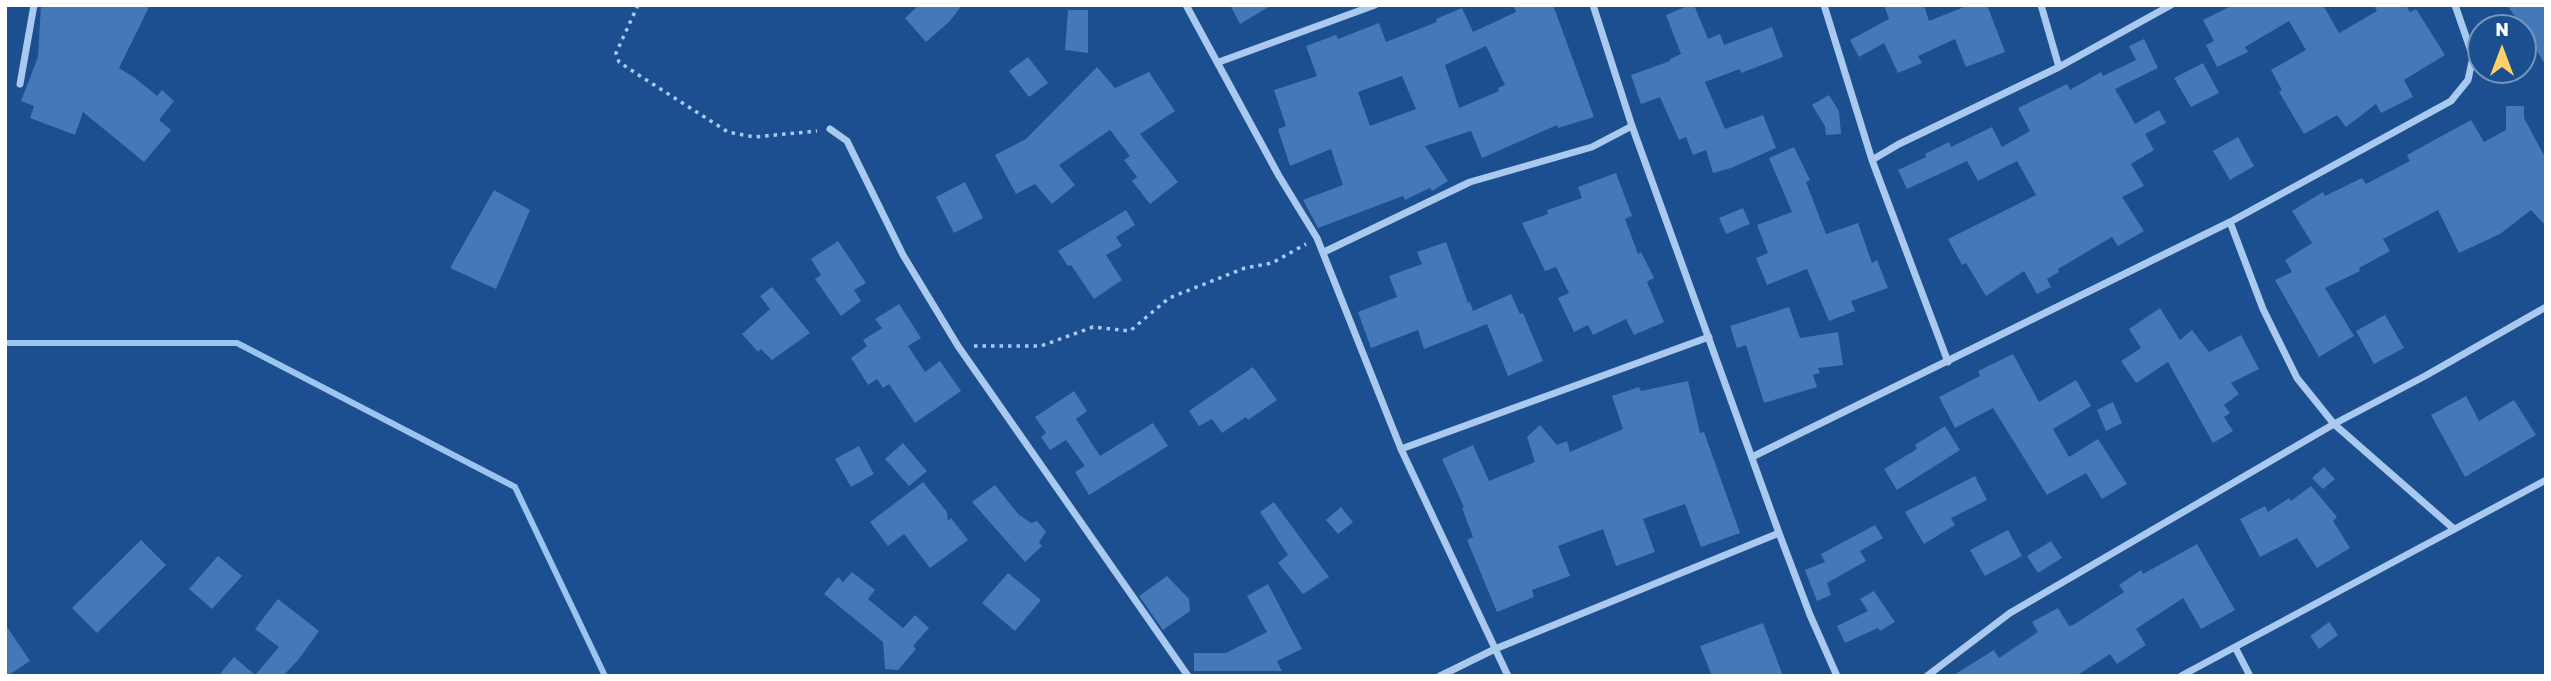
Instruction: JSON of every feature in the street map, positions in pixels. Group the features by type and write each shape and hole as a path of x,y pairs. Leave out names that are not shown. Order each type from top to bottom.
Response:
{"street":[{"path":"20,84 34,5"},
{"path":"1186,5 1279,176 1317,238 1401,449 1508,676"},
{"path":"1219,62 1375,5"},
{"path":"1593,5 1632,126 1779,533 1837,676"},
{"path":"1824,5 1872,160 1948,362"},
{"path":"2041,5 2059,67"},
{"path":"1872,160 1899,144 2059,67 2171,5"},
{"path":"1752,457 2230,222 2451,101 2468,80 2473,57 2455,5"},
{"path":"1324,253 1470,182 1592,147 1632,126"},
{"path":"830,129 847,141 903,255 958,346 1188,676"},
{"path":"2230,222 2263,309 2297,377 2334,424 2454,529"},
{"path":"1927,676 2010,613 2334,424 2546,307"},
{"path":"1401,449 1709,337"},
{"path":"2181,676 2546,480"},
{"path":"1440,676 1495,649 1779,533"},
{"path":"2235,647 2250,676"}],"path":[{"path":"638,5 617,53 619,62 648,81 728,132 754,137 830,129"},
{"path":"958,346 1041,346 1093,327 1130,331 1169,298 1245,268 1272,263 1317,238"}],"building":[{"path":"41,5 150,5 119,68 157,96 162,90 174,101 159,120 171,130 144,162 83,112 75,135 30,118 34,106 21,101 38,57"},
{"path":"919,5 962,5 950,21 926,42 905,18"},
{"path":"1230,5 1272,5 1240,24"},
{"path":"1513,5 1553,5 1594,117 1558,128 1557,125 1482,158 1471,131 1425,146 1448,181 1432,191 1430,188 1405,200 1403,196 1318,228 1303,200 1343,185 1331,149 1290,166 1278,129 1286,126 1274,90 1317,76 1306,46 1336,35 1338,39 1379,23 1386,42 1437,22 1436,19 1462,8 1473,32 1516,12","holes":["1486,46 1505,85 1498,88 1499,91 1459,108 1445,65","1402,76 1416,109 1370,126 1358,92"]},
{"path":"1694,5 1708,39 1720,34 1724,45 1772,27 1783,57 1741,73 1740,69 1705,82 1725,129 1763,115 1776,148 1713,173 1706,150 1693,155 1686,137 1679,140 1660,97 1641,104 1631,75 1670,61 1681,54 1666,15"},
{"path":"1884,5 1924,5 1929,21 1969,5 1987,5 2005,52 1966,67 1955,39 1918,56 1922,63 1898,73 1884,43 1859,57 1850,40 1889,19"},
{"path":"2233,5 2323,5 2339,33 2377,11 2374,5 2406,5 2410,12 2416,9 2445,55 2404,80 2413,97 2381,113 2376,104 2346,127 2337,115 2304,134 2279,92 2282,90 2271,70 2306,50 2289,21 2245,47 2248,52 2217,67 2206,45 2214,41 2203,20"},
{"path":"2507,5 2546,5 2546,66 2537,51 2537,14 2513,14"},
{"path":"1068,10 1088,10 1088,53 1065,50"},
{"path":"2144,39 2158,68 2115,89 2135,124 2159,110 2166,123 2145,134 2154,150 2131,164 2144,186 2122,197 2144,231 2118,246 2112,237 2058,269 2059,272 2047,279 2051,287 2037,294 2024,271 1986,296 1966,263 1962,265 1948,239 2036,195 2017,161 1978,181 1967,161 1907,189 1898,170 1949,142 1951,147 1992,127 2002,147 2030,131 2018,108 2067,84 2070,90 2101,72 2103,76 2136,60 2129,46"},
{"path":"1028,57 1048,83 1029,97 1009,71"},
{"path":"2203,63 2219,93 2191,107 2174,78"},
{"path":"1097,67 1115,88 1149,72 1175,111 1140,134 1178,182 1150,204 1132,181 1137,177 1124,160 1130,156 1110,130 1059,165 1075,185 1052,204 1035,184 1016,194 995,155 1026,139"},
{"path":"1829,95 1839,111 1841,134 1826,135 1825,126 1812,105"},
{"path":"2506,106 2524,106 2524,118 2546,159 2546,226 2531,210 2500,234 2459,253 2438,210 2383,239 2390,251 2359,268 2360,271 2325,288 2354,336 2319,357 2275,280 2292,272 2285,260 2312,243 2292,211 2323,192 2325,196 2362,178 2366,184 2410,161 2407,155 2471,120 2484,142 2506,130"},
{"path":"2238,137 2254,166 2230,180 2213,151"},
{"path":"1794,147 1810,180 1806,182 1826,234 1858,223 1872,263 1877,260 1888,288 1851,301 1855,311 1829,321 1807,269 1767,285 1756,258 1768,253 1757,225 1792,212 1769,158"},
{"path":"1616,173 1632,216 1625,219 1638,254 1641,252 1654,278 1647,282 1664,322 1634,335 1626,319 1593,335 1588,325 1574,332 1558,298 1569,293 1556,267 1545,271 1522,223 1548,214 1547,210 1582,198 1578,187"},
{"path":"965,182 983,218 954,233 936,197"},
{"path":"494,190 530,210 496,289 450,268"},
{"path":"1743,208 1750,224 1726,234 1719,218"},
{"path":"1126,210 1135,225 1116,237 1122,246 1106,255 1122,280 1094,299 1058,251"},
{"path":"838,241 866,283 854,290 861,301 841,316 815,279 821,275 811,259"},
{"path":"1446,242 1473,311 1511,294 1520,314 1523,313 1543,361 1508,376 1487,324 1424,349 1418,330 1371,348 1358,312 1397,297 1389,276 1422,264 1417,252"},
{"path":"772,287 810,333 772,360 761,349 758,352 742,334 770,309 760,296"},
{"path":"899,304 921,338 908,346 925,372 940,361 961,391 915,423 889,384 883,388 877,379 868,385 851,358 867,346 863,340 882,328 875,319"},
{"path":"1789,307 1800,338 1838,332 1843,365 1818,368 1820,373 1813,375 1817,387 1764,403 1746,345 1737,348 1730,326"},
{"path":"2160,308 2180,340 2192,330 2209,352 2241,335 2259,369 2231,383 2239,394 2224,405 2230,413 2224,417 2233,431 2213,443 2168,362 2136,383 2121,361 2141,348 2129,329"},
{"path":"2385,315 2404,348 2374,364 2356,331"},
{"path":"2013,354 2039,402 2076,380 2091,406 2053,429 2069,457 2098,439 2127,484 2102,499 2086,473 2047,495 1993,408 1955,428 1939,397 1980,376 1978,371"},
{"path":"1253,367 1277,400 1248,420 1246,417 1222,433 1212,419 1199,426 1189,411"},
{"path":"1688,381 1700,433 1704,432 1740,533 1701,547 1685,504 1643,519 1655,552 1616,566 1603,529 1558,546 1570,576 1532,590 1534,597 1497,612 1467,540 1473,537 1462,508 1464,507 1442,459 1473,445 1489,481 1535,462 1527,437 1540,425 1557,445 1567,441 1570,452 1623,429 1612,396 1639,387 1641,391"},
{"path":"1074,391 1087,411 1076,419 1100,456 1153,423 1168,446 1089,495 1075,472 1085,466 1066,440 1050,450 1041,437 1046,433 1035,417"},
{"path":"2466,396 2479,421 2514,400 2536,435 2465,477 2431,415"},
{"path":"2113,402 2122,423 2106,431 2097,410"},
{"path":"1945,426 1960,450 1897,490 1884,469 1917,449 1915,445"},
{"path":"903,443 927,471 909,486 885,459"},
{"path":"859,446 874,474 851,487 835,459"},
{"path":"2324,467 2335,479 2323,489 2312,478"},
{"path":"1975,476 1987,500 1951,518 1955,525 1924,544 1905,512"},
{"path":"923,482 947,512 948,521 951,518 968,540 930,568 904,534 888,546 870,522"},
{"path":"995,485 1018,514 1031,523 1037,521 1046,532 1039,542 1042,546 1025,562 972,502"},
{"path":"2311,486 2337,517 2333,521 2350,548 2317,568 2297,538 2260,557 2240,519 2265,506 2268,512 2289,498 2291,501"},
{"path":"1274,502 1329,577 1303,594 1278,563 1288,555 1260,512"},
{"path":"1341,507 1353,522 1338,534 1326,520"},
{"path":"1875,525 1883,538 1860,551 1866,561 1827,583 1831,595 1817,601 1805,570 1825,562 1821,554"},
{"path":"2008,530 2022,556 1985,576 1970,550"},
{"path":"141,540 166,565 97,633 72,608"},
{"path":"2051,541 2062,558 2038,573 2027,556"},
{"path":"2197,544 2235,610 2201,629 2183,598 2136,629 2146,645 2117,664 2110,654 2076,676 1952,676 1994,650 1999,658 2038,632 2032,622 2058,608 2069,626 2073,625 2124,592 2119,585 2141,570 2143,574"},
{"path":"218,556 242,576 212,609 189,589"},
{"path":"852,572 875,590 868,599 903,628 915,615 929,628 913,646 916,649 898,670 885,669 883,642 824,594 838,577 843,582"},
{"path":"1008,573 1041,600 1015,631 982,603"},
{"path":"1167,576 1189,599 1190,611 1163,630 1139,596"},
{"path":"1268,584 1302,649 1277,661 1282,671 1194,671 1194,653 1226,653 1267,632 1247,596"},
{"path":"1874,591 1895,622 1880,631 1878,628 1845,643 1837,626 1868,611 1860,599"},
{"path":"278,599 319,631 299,659 283,676 218,676 234,657 255,675 279,647 255,629"},
{"path":"2329,622 2338,635 2319,649 2310,636"},
{"path":"1763,623 1783,676 1712,676 1700,646"},
{"path":"5,624 30,661 7,676 5,676"}],"waterway":[{"path":"5,343 237,343 515,487 605,676"}]}
